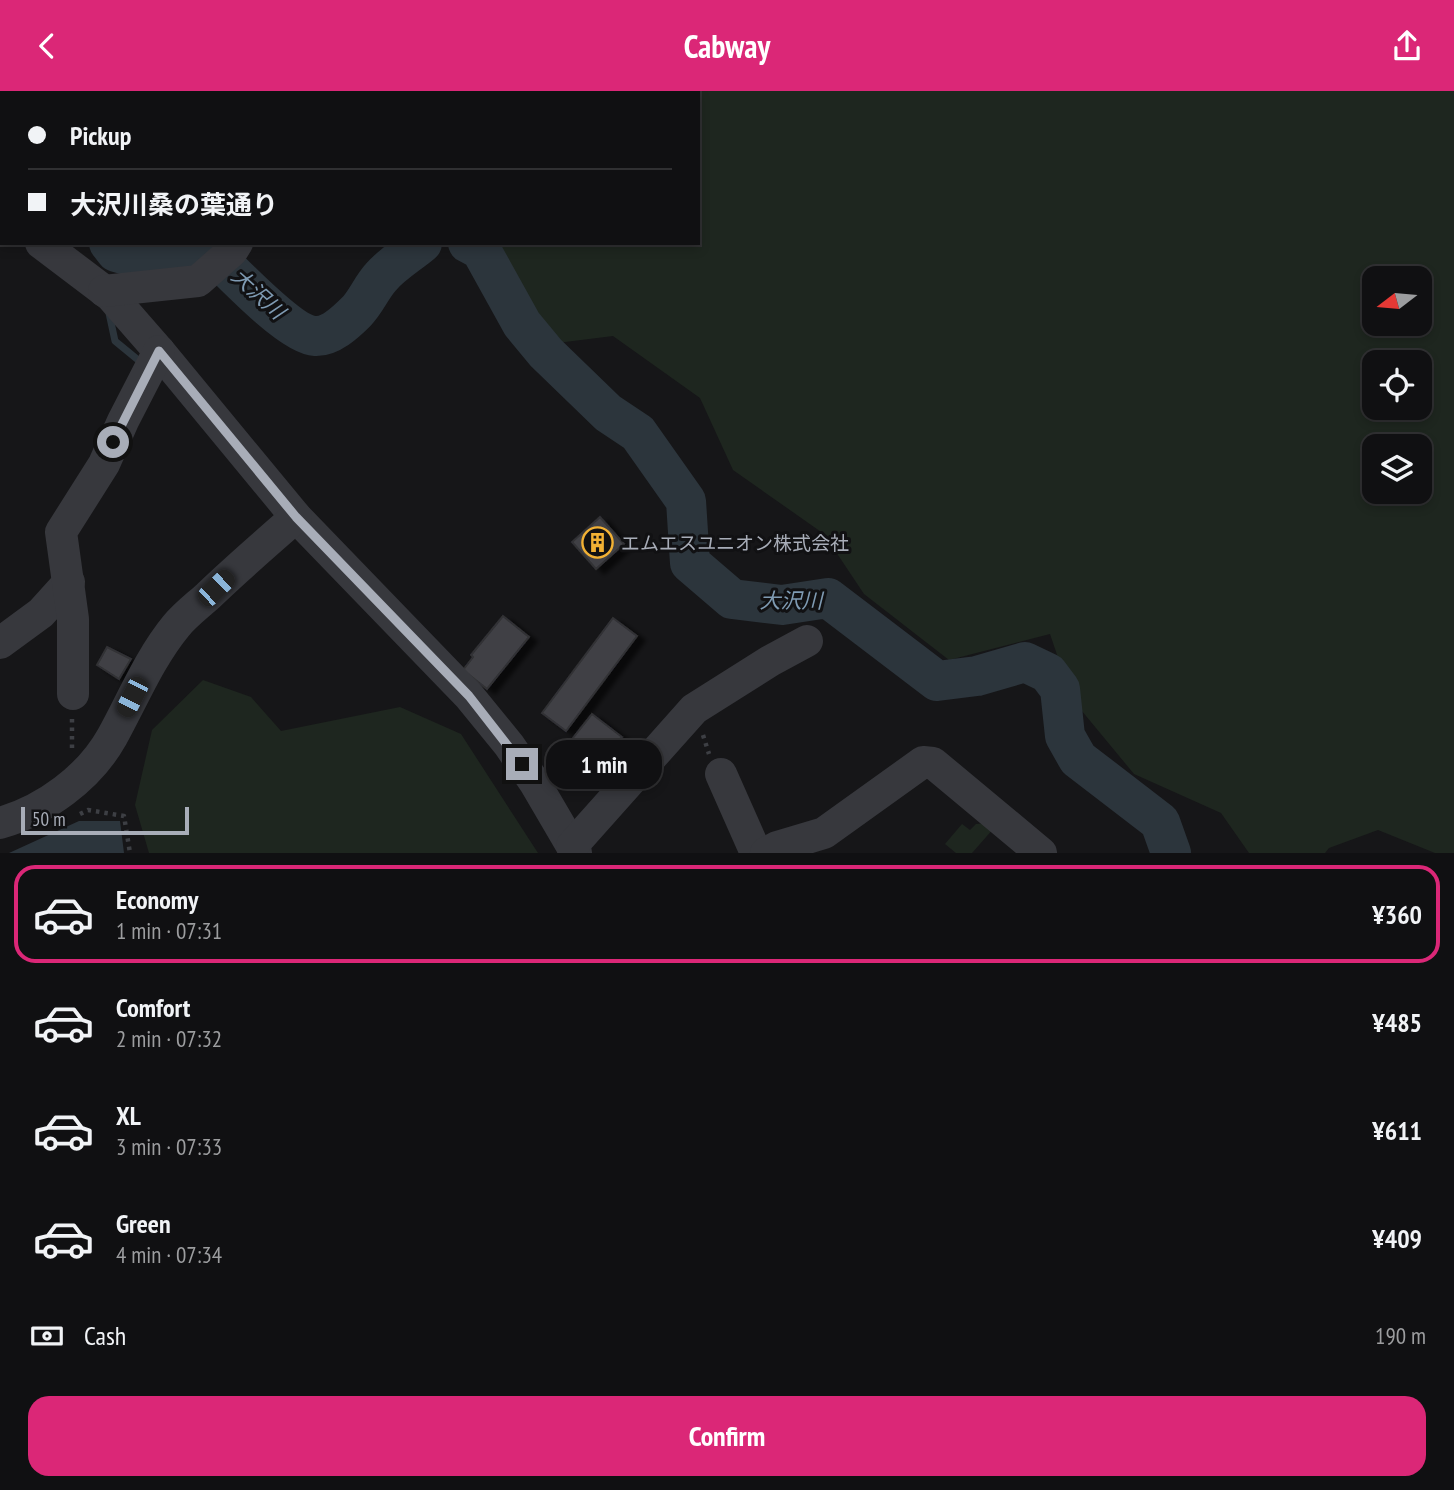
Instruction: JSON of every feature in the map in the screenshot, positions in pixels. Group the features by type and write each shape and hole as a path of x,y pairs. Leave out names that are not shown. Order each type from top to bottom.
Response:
{"street":[{"path":"44,245 104,291 159,351 296,517 469,696 509,745 535,783 574,850 694,709 807,641"},
{"path":"104,291 198,281 234,247"},
{"path":"73,694 74,619 61,532 104,464 122,421 159,351"},
{"path":"0,823 18,818 46,803 88,769 110,740 141,678 177,625 296,517"},
{"path":"0,643 41,613 69,582"},
{"path":"766,853 824,833 923,762 933,763 972,812 1036,851"},
{"path":"721,774 756,853"}],"path":[{"path":"72,754 73,694"},
{"path":"694,709 715,772 721,774"},
{"path":"89,810 124,815 130,853"}],"shaded area":[{"path":"700,91 1454,91 1454,853 1435,853 1378,830 1329,848 1325,853 1249,853 1221,813 1134,774 1072,699 1050,634 949,660 864,594 824,534 733,470 700,398 613,336 557,343 494,245 700,245"},
{"path":"203,680 251,697 281,731 400,707 461,734 538,853 149,853 135,805 152,730"},
{"path":"79,821 120,821 124,853 9,853"},
{"path":"989,823 994,828 972,853 956,853 945,844 962,824 970,830 976,824"}],"building":[{"name":"エムエスユニオン株式会社","path":"600,517 624,544 596,569 572,542"},
{"path":"503,616 529,637 487,689 463,670 473,657 471,655"},
{"path":"613,618 637,636 566,731 542,713"},
{"path":"107,647 131,659 119,679 97,665"},
{"path":"592,714 622,737 591,770 565,748"}],"waterway":[{"name":"大沢川","path":"111,245 116,252 148,261 208,249 275,313 304,333 315,336 332,331 347,320 360,308 385,272 419,245"},
{"name":"大沢川","path":"472,245 481,250 522,324 546,353 608,413 638,433 686,501 690,563 732,599 782,605 828,598 937,681 977,676 1025,662 1048,673 1060,689 1065,736 1078,759 1160,822 1171,853"},
{"path":"109,313 115,341 143,364"}],"place":[{"name":"エムエスユニオン株式会社","path":"598,543"}],"route":[{"path":"113,442 159,351 296,517 469,696 522,764"}]}
